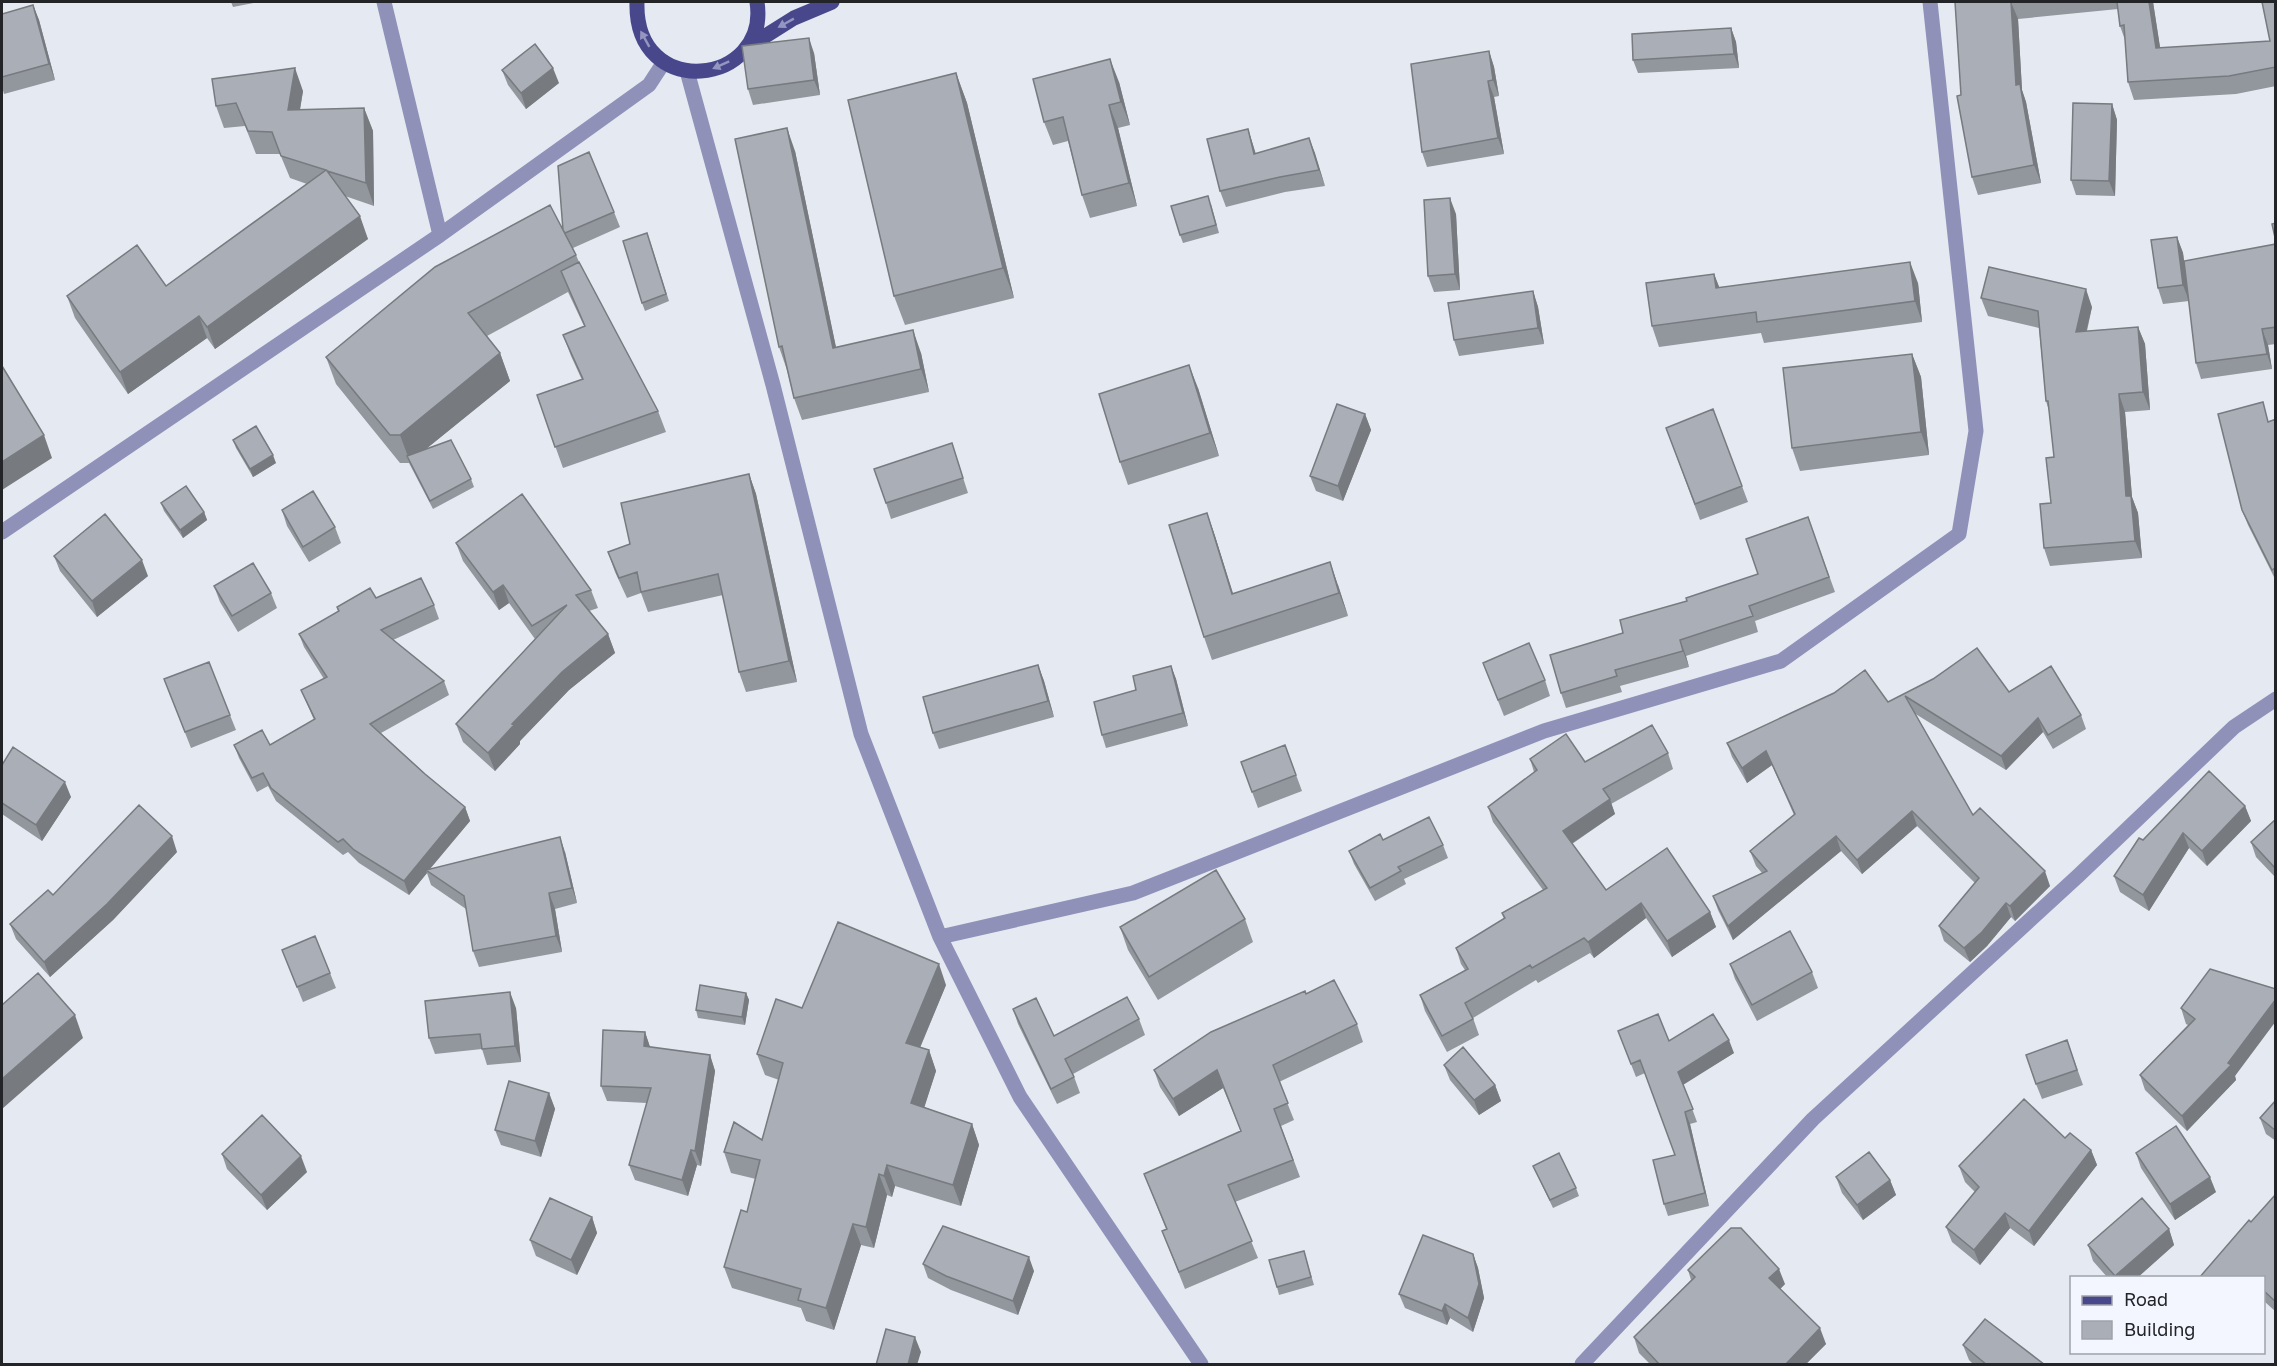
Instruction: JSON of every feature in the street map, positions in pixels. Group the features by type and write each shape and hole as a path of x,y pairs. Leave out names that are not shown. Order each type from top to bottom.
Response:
{"main road":[{"path":"637,2 640,32 658,58 687,71 703,72 718,68 732,60 744,49 794,18 832,2"},
{"path":"744,49 753,36 757,21 757,2"}],"street":[{"path":"384,2 440,235"},
{"path":"940,937 1133,893 1544,732 1781,661 1959,534 1976,431 1930,2"},
{"path":"2,532 440,235 649,86 664,62"},
{"path":"687,71 773,385 861,734 940,937 1020,1097 1202,1365"},
{"path":"1582,1365 1813,1119 2079,875 2234,727 2276,699"}],"building":[{"path":"1955,2 2011,2 2016,85 2020,84 2034,165 1972,177 1957,96 1961,95"},
{"path":"2117,2 2149,2 2156,48 2270,41 2262,2 2276,2 2276,67 2229,76 2128,82 2124,25 2120,26"},
{"path":"33,5 49,64 2,77 2,14"},
{"path":"1731,28 1734,54 1633,60 1632,34"},
{"path":"809,38 814,80 748,89 742,46"},
{"path":"535,44 553,68 521,93 502,70"},
{"path":"1489,51 1493,80 1488,81 1498,138 1422,152 1411,64"},
{"path":"1110,59 1121,102 1109,105 1129,183 1082,195 1063,117 1044,122 1033,79"},
{"path":"295,68 288,110 364,108 366,183 327,171 360,216 207,327 199,316 120,372 67,296 137,245 166,286 326,170 281,156 272,132 248,131 236,103 216,106 212,79"},
{"path":"956,73 1003,268 894,296 848,100"},
{"path":"2073,103 2112,104 2109,181 2071,180"},
{"path":"787,128 833,348 913,330 921,369 794,398 782,346 779,347 735,139"},
{"path":"1248,129 1254,154 1309,138 1319,170 1220,191 1207,139"},
{"path":"589,152 614,212 565,233 558,166"},
{"path":"1208,196 1216,225 1180,235 1171,206"},
{"path":"1450,198 1455,274 1428,276 1424,200"},
{"path":"550,205 576,255 468,313 500,353 400,435 390,435 326,357 435,267"},
{"path":"2276,223 2276,242 2272,224"},
{"path":"647,233 666,294 642,303 623,241"},
{"path":"2177,237 2183,285 2158,288 2151,240"},
{"path":"2276,244 2276,327 2262,329 2267,354 2196,363 2184,261"},
{"path":"579,262 658,411 555,447 537,395 583,379 563,335 585,326 561,271"},
{"path":"1910,262 1915,301 1757,322 1756,312 1652,326 1646,283 1714,274 1716,288"},
{"path":"1989,267 2086,289 2076,332 2138,327 2143,392 2119,394 2126,496 2131,496 2135,541 2044,548 2040,504 2051,503 2046,458 2054,457 2048,401 2046,401 2038,311 1981,298"},
{"path":"1533,291 1538,328 1454,340 1448,303"},
{"path":"1912,354 1921,432 1792,448 1783,368"},
{"path":"1189,365 1210,433 1120,462 1099,394"},
{"path":"2,366 44,435 2,462"},
{"path":"2263,402 2268,422 2276,419 2276,570 2275,568 2272,570 2242,510 2218,414"},
{"path":"1337,404 1365,414 1338,486 1310,476"},
{"path":"1713,409 1742,486 1695,504 1666,428"},
{"path":"256,426 273,455 250,469 233,440"},
{"path":"451,440 471,479 430,501 407,456"},
{"path":"952,443 963,478 886,503 874,469"},
{"path":"749,474 789,661 739,672 718,574 641,592 637,572 619,578 608,552 630,544 621,503"},
{"path":"186,486 204,512 180,530 161,503"},
{"path":"313,491 335,527 303,547 282,510"},
{"path":"522,494 591,590 576,595 608,634 562,672 512,724 514,725 488,753 456,724 567,605 532,626 503,585 493,592 456,543"},
{"path":"1207,513 1232,594 1330,562 1339,593 1204,637 1169,525"},
{"path":"105,514 142,560 92,601 54,556"},
{"path":"1808,517 1829,577 1749,606 1753,616 1680,640 1683,651 1615,670 1617,676 1561,693 1550,655 1623,633 1620,620 1687,601 1686,598 1758,574 1746,539"},
{"path":"253,563 271,593 232,616 214,586"},
{"path":"421,578 434,605 381,630 444,681 370,724 465,807 404,881 354,850 343,839 338,842 271,788 263,773 252,778 234,745 262,730 270,745 315,719 301,690 327,677 299,634 339,611 337,607 370,588 376,598"},
{"path":"1529,643 1545,680 1498,700 1483,663"},
{"path":"1977,648 2009,692 2051,666 2081,715 2048,735 2038,718 2001,756 1905,696 1973,815 1980,808 2045,871 2010,906 2006,903 1982,932 1964,948 1939,926 1979,878 1912,811 1857,860 1836,836 1728,926 1713,896 1767,871 1750,851 1795,814 1766,751 1742,768 1727,743 1834,693 1865,670 1888,702 1933,679"},
{"path":"209,662 230,715 185,732 164,679"},
{"path":"1038,665 1048,701 933,733 923,697"},
{"path":"1171,666 1183,713 1102,735 1094,702 1136,690 1133,676"},
{"path":"1652,725 1668,753 1603,789 1610,799 1563,831 1606,890 1667,848 1710,912 1667,941 1641,903 1588,942 1584,938 1532,968 1530,965 1465,1003 1473,1019 1442,1036 1420,995 1468,969 1456,948 1505,918 1502,913 1547,888 1488,807 1537,770 1530,759 1566,734 1585,762"},
{"path":"1285,745 1296,775 1252,792 1241,762"},
{"path":"13,747 65,782 36,825 2,803 2,765"},
{"path":"2209,771 2245,806 2202,851 2183,833 2143,895 2114,876 2139,838 2143,840"},
{"path":"139,805 172,836 107,904 44,962 10,924 48,890 53,895"},
{"path":"1429,817 1443,845 1398,867 1401,871 1370,888 1349,851 1380,834 1383,840"},
{"path":"2276,819 2276,869 2251,842"},
{"path":"560,837 572,888 549,893 556,936 473,951 464,896 426,870"},
{"path":"1216,870 1245,919 1149,977 1120,927"},
{"path":"838,922 939,964 906,1043 929,1050 911,1103 972,1124 953,1185 887,1165 884,1176 879,1174 866,1227 853,1224 826,1308 798,1300 801,1289 724,1267 741,1210 747,1212 760,1160 724,1152 734,1122 762,1140 783,1063 757,1054 776,999 802,1008"},
{"path":"1790,931 1812,972 1752,1005 1730,964"},
{"path":"315,936 330,973 297,987 282,950"},
{"path":"2210,969 2276,989 2276,999 2228,1063 2231,1065 2182,1116 2140,1075 2195,1019 2181,1008"},
{"path":"38,973 75,1015 2,1079 2,1005"},
{"path":"1334,980 1357,1024 1273,1065 1288,1103 1274,1109 1293,1160 1228,1185 1252,1241 1179,1272 1162,1231 1167,1229 1144,1174 1241,1131 1217,1070 1173,1099 1154,1070 1211,1032 1305,991 1306,994"},
{"path":"700,985 746,993 742,1017 696,1010"},
{"path":"510,992 515,1046 482,1049 480,1034 429,1038 425,1001"},
{"path":"1127,997 1139,1019 1065,1059 1074,1077 1051,1089 1013,1009 1036,998 1054,1036"},
{"path":"1658,1014 1669,1041 1713,1014 1729,1040 1678,1072 1693,1109 1685,1112 1705,1193 1664,1204 1653,1160 1675,1155 1640,1060 1631,1064 1618,1031"},
{"path":"603,1030 645,1032 644,1046 710,1055 695,1151 691,1150 682,1180 629,1165 651,1088 601,1086"},
{"path":"2067,1040 2077,1070 2036,1084 2026,1055"},
{"path":"1463,1047 1495,1085 1474,1100 1444,1065"},
{"path":"509,1081 549,1093 535,1141 495,1130"},
{"path":"2024,1099 2065,1138 2070,1133 2091,1150 2029,1231 2005,1213 1974,1250 1946,1227 1979,1187 1959,1166"},
{"path":"2276,1100 2276,1131 2260,1118"},
{"path":"262,1115 301,1156 261,1195 222,1154"},
{"path":"2176,1126 2210,1177 2170,1204 2136,1153"},
{"path":"1869,1152 1890,1180 1857,1205 1836,1177"},
{"path":"1559,1153 1576,1188 1550,1200 1533,1166"},
{"path":"2276,1194 2276,1302 2265,1292 2265,1276 2201,1276 2249,1220 2251,1222"},
{"path":"550,1198 592,1217 571,1260 530,1240"},
{"path":"2142,1198 2169,1229 2115,1276 2088,1245"},
{"path":"943,1226 1029,1257 1013,1301 946,1276 923,1264"},
{"path":"1731,1228 1741,1228 1779,1269 1769,1278 1820,1328 1785,1365 1660,1365 1634,1337 1695,1277 1688,1270"},
{"path":"1423,1235 1473,1254 1479,1284 1468,1318 1445,1304 1442,1311 1399,1294"},
{"path":"1304,1251 1311,1277 1277,1287 1269,1260"},
{"path":"1985,1319 2045,1365 1987,1365 1963,1345"},
{"path":"886,1329 915,1337 908,1365 876,1365"}]}
